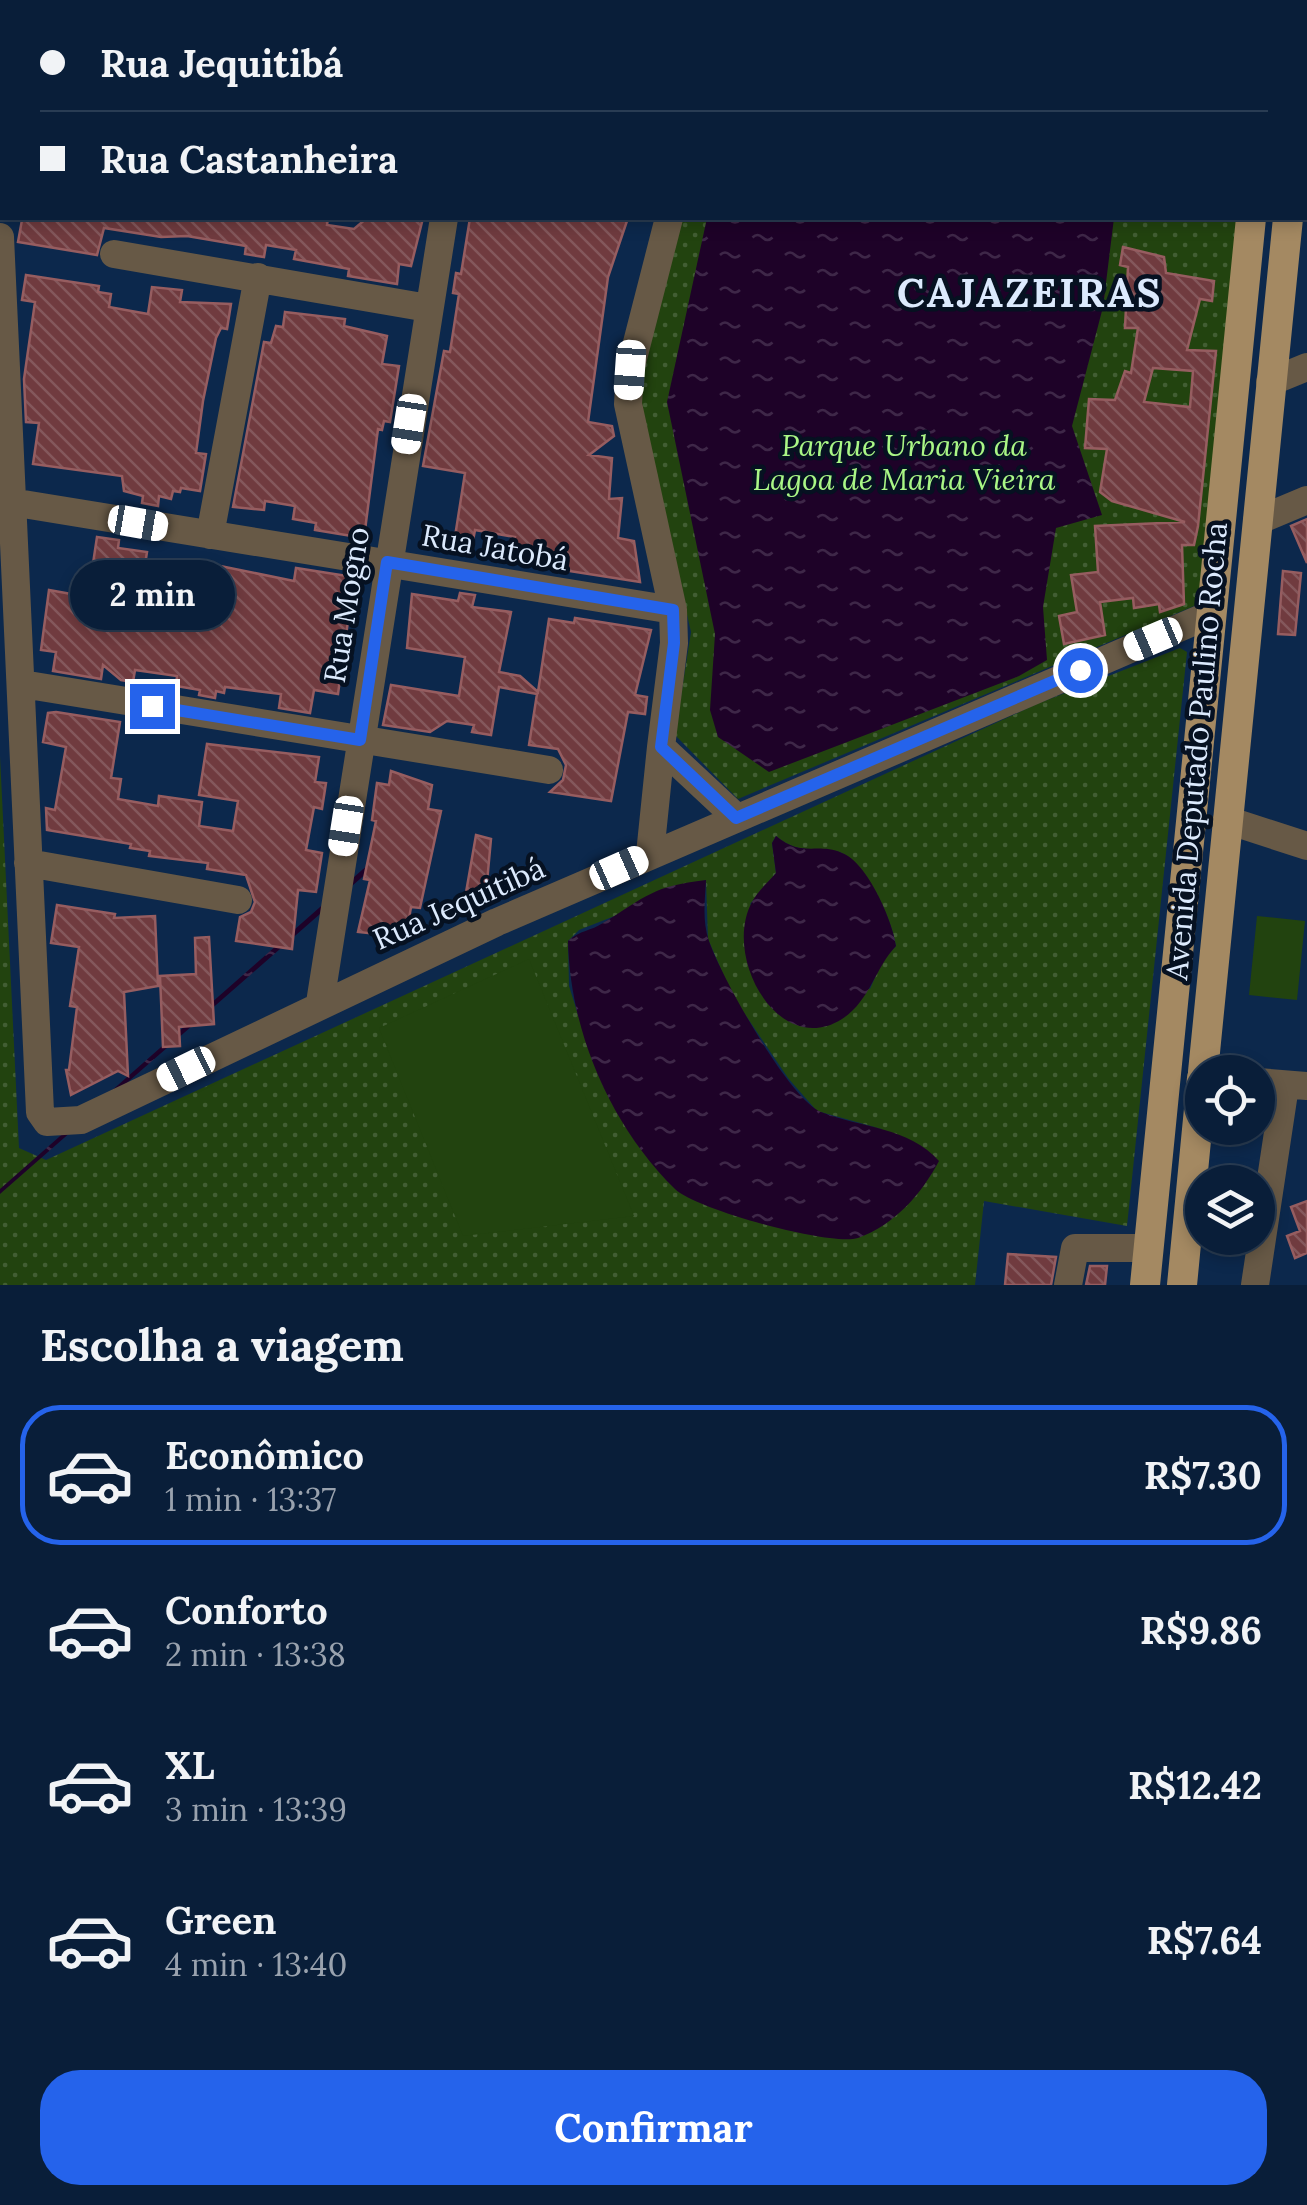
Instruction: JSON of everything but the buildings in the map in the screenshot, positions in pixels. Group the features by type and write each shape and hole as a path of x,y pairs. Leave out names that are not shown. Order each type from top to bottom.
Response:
{"main road":[{"name":"Avenida Deputado Paulino Rocha","path":"1145,1285 1208,615 1251,220"},
{"name":"Avenida Deputado Paulino Rocha","path":"1205,1055 1288,220"},
{"path":"1189,808 1226,820"},
{"name":"Avenida Deputado Paulino Rocha","path":"1182,1285 1196,1145"}],"street":[{"name":"Rua Mogno","path":"320,1003 444,220"},
{"path":"650,854 674,643 673,610 628,404 630,370 668,220"},
{"path":"0,237 28,863 238,900"},
{"path":"114,254 428,308"},
{"path":"210,535 258,277"},
{"path":"1270,382 1307,367"},
{"path":"1257,520 1307,500"},
{"name":"Rua Jatobá","path":"11,502 673,610"},
{"name":"Rua Jequitibá","path":"28,863 40,1112 47,1122 81,1120 320,1003 650,854 1208,615"},
{"path":"22,684 549,770"},
{"path":"661,747 736,818"},
{"path":"1226,820 1307,846"},
{"path":"1255,1285 1283,1085"},
{"path":"1068,1285 1074,1248 1149,1248"}],"green space":[{"name":"Parque Urbano da Lagoa de Maria Vieira","path":"680,220 1240,220 1204,597 1194,606 738,799 675,735 691,632 639,392"},
{"path":"1180,648 1187,652 1127,1226 984,1201 975,1285 0,1285 0,756 19,1148 46,1160 1037,704","holes":["776,836 797,847 846,855 875,890 896,946 882,961 870,989 750,904 776,873 772,843","706,880 708,939 732,995 788,1078 817,1111 882,1129 593,1062 569,986 568,941 579,930"]},
{"path":"1257,916 1305,921 1297,1000 1249,995"},
{"path":"529,959 634,1216 463,1236 379,1028"}],"water":[{"name":"Parque Urbano da Lagoa de Maria Vieira","path":"707,220 1114,220 1103,307 1072,426 1102,515 1056,528 1043,607 1047,660 1019,676 769,772 718,737 710,710 715,634 667,402"},
{"path":"776,836 794,846 833,850 851,859 877,894 894,935 896,946 859,1003 842,1019 819,1028 797,1025 778,1014 762,996 745,949 745,924 752,902 776,873 772,843"},
{"path":"379,855 384,858 0,1194 0,1189"},
{"path":"706,880 705,926 716,958 757,1034 791,1084 821,1112 914,1141 939,1161 906,1207 884,1225 858,1238 794,1232 735,1216 687,1197 652,1164 631,1136 598,1075 576,1009 568,941 651,894 674,885"}],"district":[{"name":"CAJAZEIRAS","path":"1030,293"}],"route":[{"path":"152,706 360,740 387,562 673,610 674,643 661,747 736,818 1080,670"}]}
